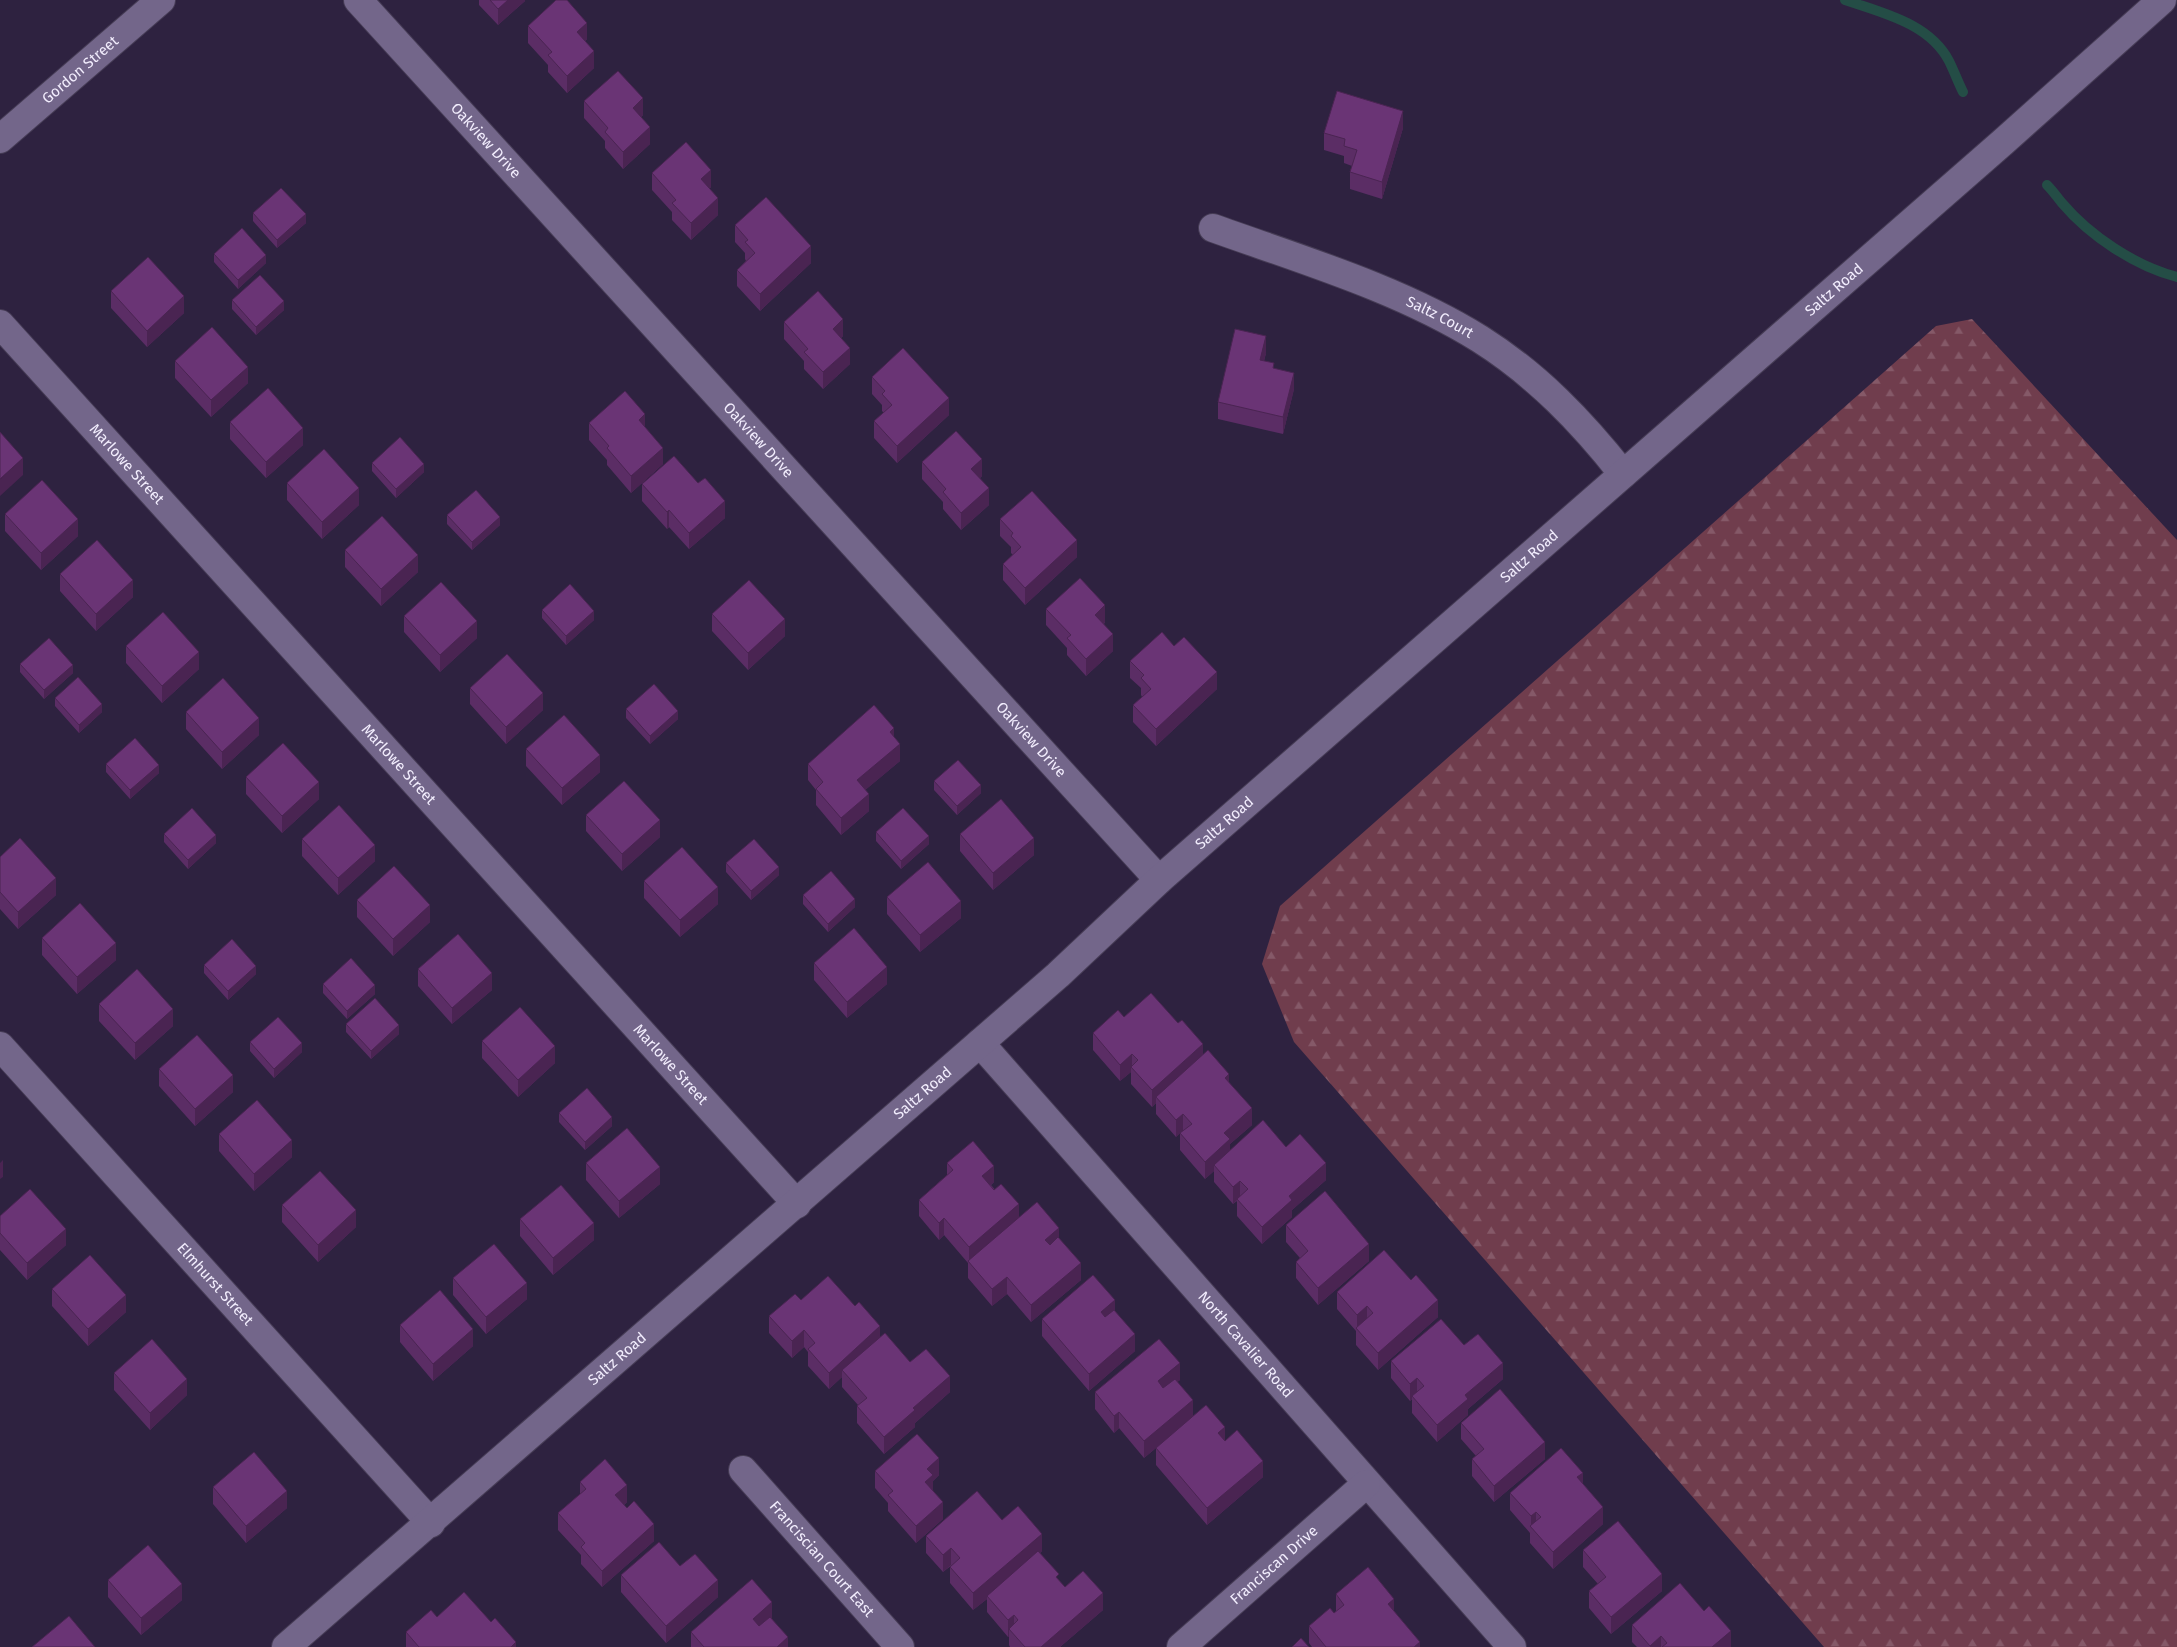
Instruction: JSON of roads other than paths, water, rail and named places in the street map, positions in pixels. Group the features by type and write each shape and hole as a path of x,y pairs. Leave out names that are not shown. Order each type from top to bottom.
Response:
{"street":[{"name":"Gordon Street","path":"0,139 161,0"},
{"name":"Oakview Drive","path":"358,0 1159,880"},
{"name":"Saltz Road","path":"286,1647 431,1523 1058,975 1159,880 2010,136 2162,0"},
{"name":"Saltz Court","path":"1213,228 1394,296 1444,319 1480,339 1526,372 1557,399 1595,439 1623,474"},
{"name":"Marlowe Street","path":"0,324 797,1204"},
{"name":"North Cavalier Road","path":"980,1043 1366,1484 1512,1647"},
{"name":"Elmhurst Street","path":"0,1046 431,1523"},
{"name":"Franciscian Court East","path":"743,1470 900,1647"},
{"name":"Franciscan Drive","path":"1181,1647 1366,1484"}],"waterway":[{"path":"1845,0 1903,21 1930,37 1949,61 1963,92"},
{"path":"2047,185 2073,215 2114,248 2145,265 2177,277"}]}
